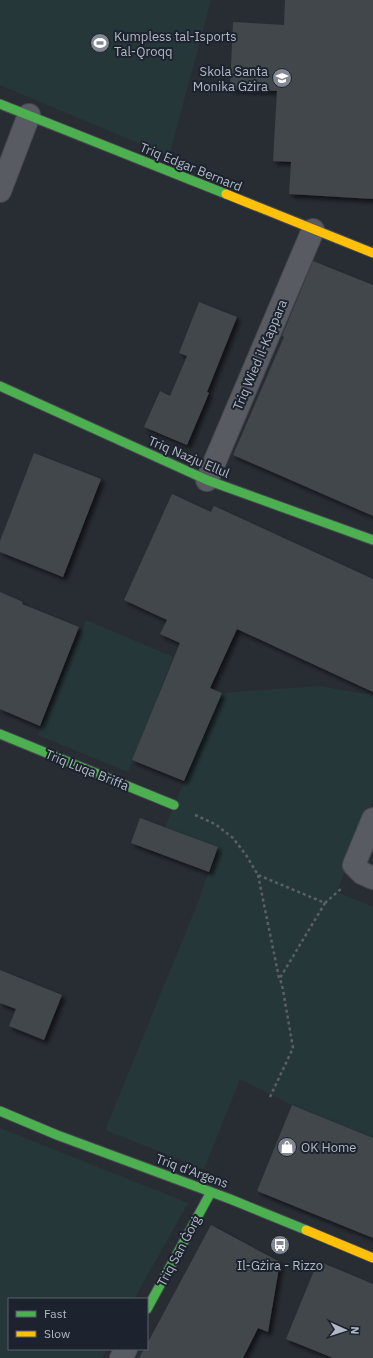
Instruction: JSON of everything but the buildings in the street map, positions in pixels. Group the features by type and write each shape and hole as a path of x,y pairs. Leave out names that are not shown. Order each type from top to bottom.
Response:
{"street":[{"name":"Triq Edgar Bernard","path":"0,104 373,253"},
{"path":"0,191 29,115"},
{"name":"Triq Wied il-Kappara","path":"207,480 313,230"},
{"name":"Triq Nazju Ellul","path":"0,386 207,480 373,540"},
{"name":"Triq Luqa Briffa","path":"0,734 174,805"},
{"path":"367,876 354,865 373,820"},
{"name":"Triq d'Argens","path":"0,1111 57,1135 230,1199 373,1258"},
{"name":"Triq San Ġorġ","path":"148,1307 211,1192"}],"path":[{"path":"174,805 215,824 233,838 246,855 258,875 283,990 293,1048 270,1097"},
{"path":"258,875 325,903"},
{"path":"280,978 325,903 367,876"}],"shaded area":[{"name":"Kumpless tal-Isports Tal-Qroqq","path":"0,0 211,0 169,156 0,85"},
{"path":"86,620 173,657 128,772 38,735"},
{"path":"317,686 373,695 373,800 337,892 373,907 373,1138 292,1105 240,1079 204,1169 105,1130 194,912 218,847 165,827 222,693"},
{"path":"0,1128 188,1203 135,1298 8,1298 8,1350 106,1350 102,1358 0,1358"}],"traffic: fast":[{"path":"0,104 226,194"},
{"path":"0,386 207,480 373,540"},
{"path":"0,734 174,805"},
{"path":"0,1111 57,1135 230,1199 306,1230"},
{"path":"148,1307 211,1192"}],"traffic: slow":[{"path":"226,194 373,253"},
{"path":"306,1230 373,1258"}],"place":[{"name":"Kumpless tal-Isports Tal-Qroqq","path":"100,43"},
{"name":"Skola Santa Monika Gżira","path":"282,78"},
{"name":"OK Home","path":"287,1147"},
{"name":"Il-Gżira - Rizzo","path":"280,1245"}]}
